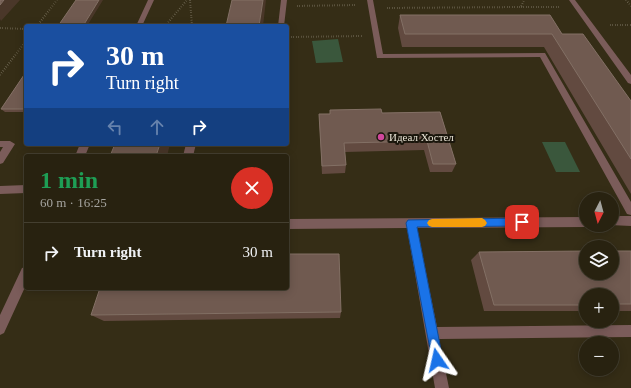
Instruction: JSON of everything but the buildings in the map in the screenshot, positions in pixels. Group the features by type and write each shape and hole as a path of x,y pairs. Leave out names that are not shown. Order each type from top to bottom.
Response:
{"street":[{"path":"140,24 151,0"},
{"path":"572,0 631,80"},
{"path":"281,24 283,3"},
{"path":"370,4 380,56 542,55 631,211"},
{"path":"0,144 10,144 0,160"},
{"path":"0,190 24,189"},
{"path":"619,221 631,221"},
{"path":"289,224 579,222"},
{"path":"411,223 442,388"},
{"path":"0,329 24,276"},
{"path":"432,333 631,331"}],"path":[{"path":"39,24 57,0"},
{"path":"168,24 187,0"},
{"path":"190,0 192,24"},
{"path":"521,7 524,0"},
{"path":"626,0 631,6"},
{"path":"283,3 521,7 564,6"},
{"path":"0,28 24,29"},
{"path":"289,37 376,36"},
{"path":"0,75 24,44"}],"green space":[{"path":"338,39 343,62 316,63 312,41"},
{"path":"542,142 565,142 580,172 556,172"}],"slow traffic":[{"path":"432,223 482,223"}],"place":[{"name":"Идеал Хостел","path":"381,137"}],"route":[{"path":"437,360 411,223 522,222"}]}
